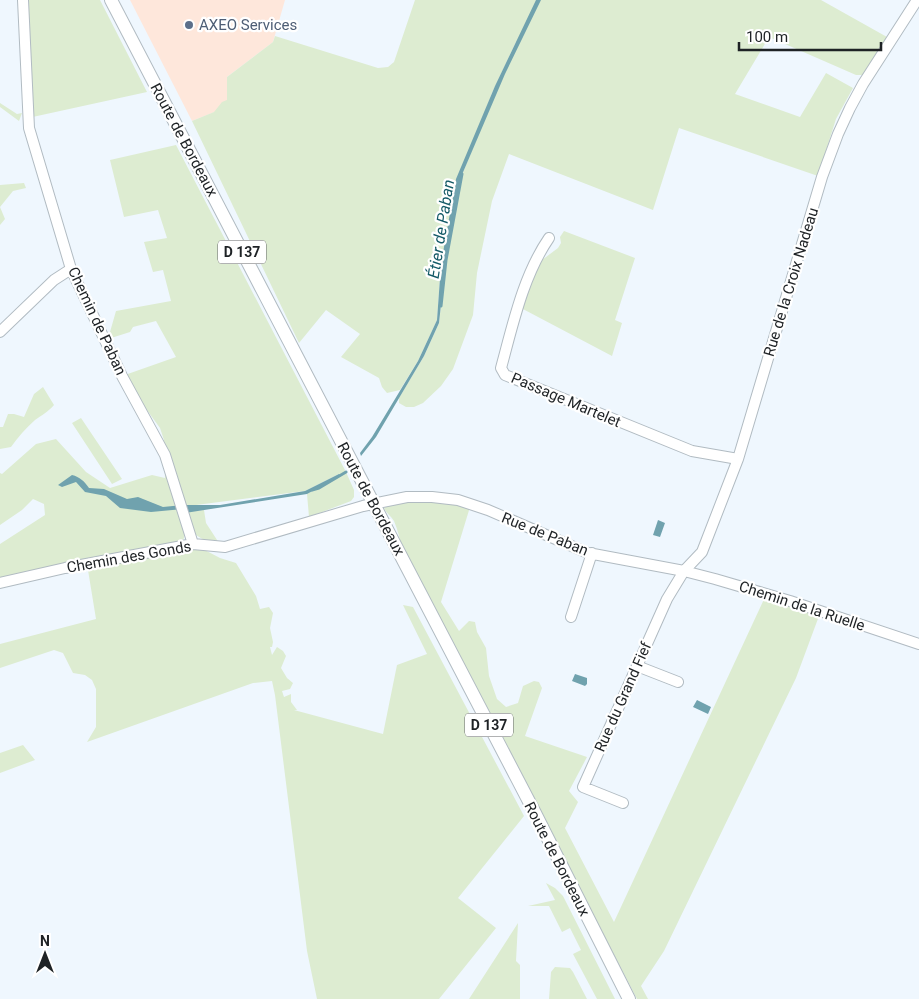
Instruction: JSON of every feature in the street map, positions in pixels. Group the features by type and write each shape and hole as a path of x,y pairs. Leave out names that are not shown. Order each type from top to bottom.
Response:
{"main road":[{"name":"Route de Bordeaux","path":"111,0 629,999"}],"street":[{"name":"Chemin de Paban","path":"23,0 29,128 70,269 122,376 165,455 193,544"},
{"name":"Rue de la Croix Nadeau","path":"684,571 702,552 738,459 822,177 838,134 863,84 917,0"},
{"name":"Passage Martelet","path":"549,238 538,253 517,310 501,368 505,375 692,451 738,459"},
{"path":"0,332 54,280 70,269"},
{"name":"Rue de Paban","path":"374,504 407,497 458,500 488,510 592,553 684,571"},
{"name":"Chemin des Gonds","path":"0,583 65,568 193,544 225,547 336,513 374,504"},
{"path":"571,617 592,553"},
{"name":"Chemin de la Ruelle","path":"684,571 790,601 919,644"},
{"name":"Rue du Grand Fief","path":"622,803 583,787 667,599 684,571"},
{"path":"637,666 678,682"}],"shaded area":[{"path":"130,0 285,0 273,42 227,77 227,107 192,121"}],"green space":[{"path":"23,0 100,0 147,92 28,118"},
{"path":"415,0 821,0 887,37 863,75 856,75 769,37 735,94 800,117 826,73 853,88 836,119 818,176 679,128 653,210 509,154 492,201 477,273 473,315 453,369 441,386 423,403 414,407 406,407 399,403 399,398 424,356 439,323 446,260 441,264 437,320 418,361 400,390 387,393 382,387 379,378 341,357 360,334 326,310 299,343 192,121 214,112 222,102 227,100 227,77 273,42 275,36 378,68 388,67 394,62","holes":["516,43 454,194 492,93"]},
{"path":"0,103 17,114 22,113 19,121 0,107"},
{"path":"176,145 346,472 354,490 354,497 351,501 309,517 307,494 340,476 339,474 305,491 196,505 194,511 204,510 206,523 219,543 194,534 188,527 182,543 0,578 0,544 45,515 44,504 33,499 22,510 0,525 0,473 2,474 36,444 56,439 86,472 110,488 152,475 165,478 164,440 160,428 122,376 176,357 156,321 133,327 130,332 108,339 116,311 171,301 163,270 153,272 144,242 167,238 158,210 124,217 110,160"},
{"path":"24,183 26,188 13,191 0,207 0,185"},
{"path":"0,207 5,219 0,225"},
{"path":"564,231 635,258 615,320 622,323 612,356 521,308 538,263 558,248 561,243 560,237"},
{"path":"43,387 54,405 28,426 11,447 0,449 0,427 3,427 8,414 24,417 34,394"},
{"path":"81,418 122,479 112,484 72,423"},
{"path":"404,501 442,501 470,507 441,602 459,631 469,621 475,622 477,632 486,648 489,676 497,699 506,707 518,703 523,686 534,681 539,682 542,688 525,736 587,757 569,791 578,802 565,828 614,922 765,597 819,616 796,678 664,951 641,986 648,999 637,999 402,549 394,521 384,508"},
{"path":"197,546 220,558 236,563 256,596 260,609 269,607 273,613 270,628 273,642 272,647 270,647 272,655 277,647 286,656 281,668 287,678 293,683 290,689 282,691 284,697 291,694 291,702 297,710 294,710 383,734 397,665 427,654 403,605 413,607 524,816 458,898 496,928 439,999 317,999 307,951 272,681 253,683 87,742 96,727 96,689 92,680 85,675 73,673 63,653 54,650 0,668 0,644 96,619 87,564"},
{"path":"23,745 35,760 0,773 0,753"},
{"path":"546,883 563,896 615,999 597,999 573,954 581,950 570,928 562,932 549,906 528,906 555,900"},
{"path":"518,923 516,961 520,965 520,999 469,999"},
{"path":"555,967 570,968 587,999 549,999 551,972"}],"water":[{"path":"536,0 541,0 505,74 461,177 447,250 439,323 424,356 376,437 361,456 360,453 372,437 418,361 437,320 441,264 456,179 495,86"},
{"path":"339,474 341,476 307,494 185,513 183,509 151,512 120,508 106,496 85,492 76,482 62,487 58,485 72,475 82,480 89,488 104,489 127,499 138,497 163,507 220,505 305,491"},
{"path":"658,520 665,523 660,537 653,535"},
{"path":"575,674 587,678 585,686 572,681"},
{"path":"697,700 711,707 708,714 693,707"}],"waterway":[{"name":"Étier de Paban","path":"441,306 446,260 462,174"},
{"name":"Étier de Paban","path":"312,490 319,488 346,472"}],"place":[{"name":"AXEO Services","path":"189,25"}]}
